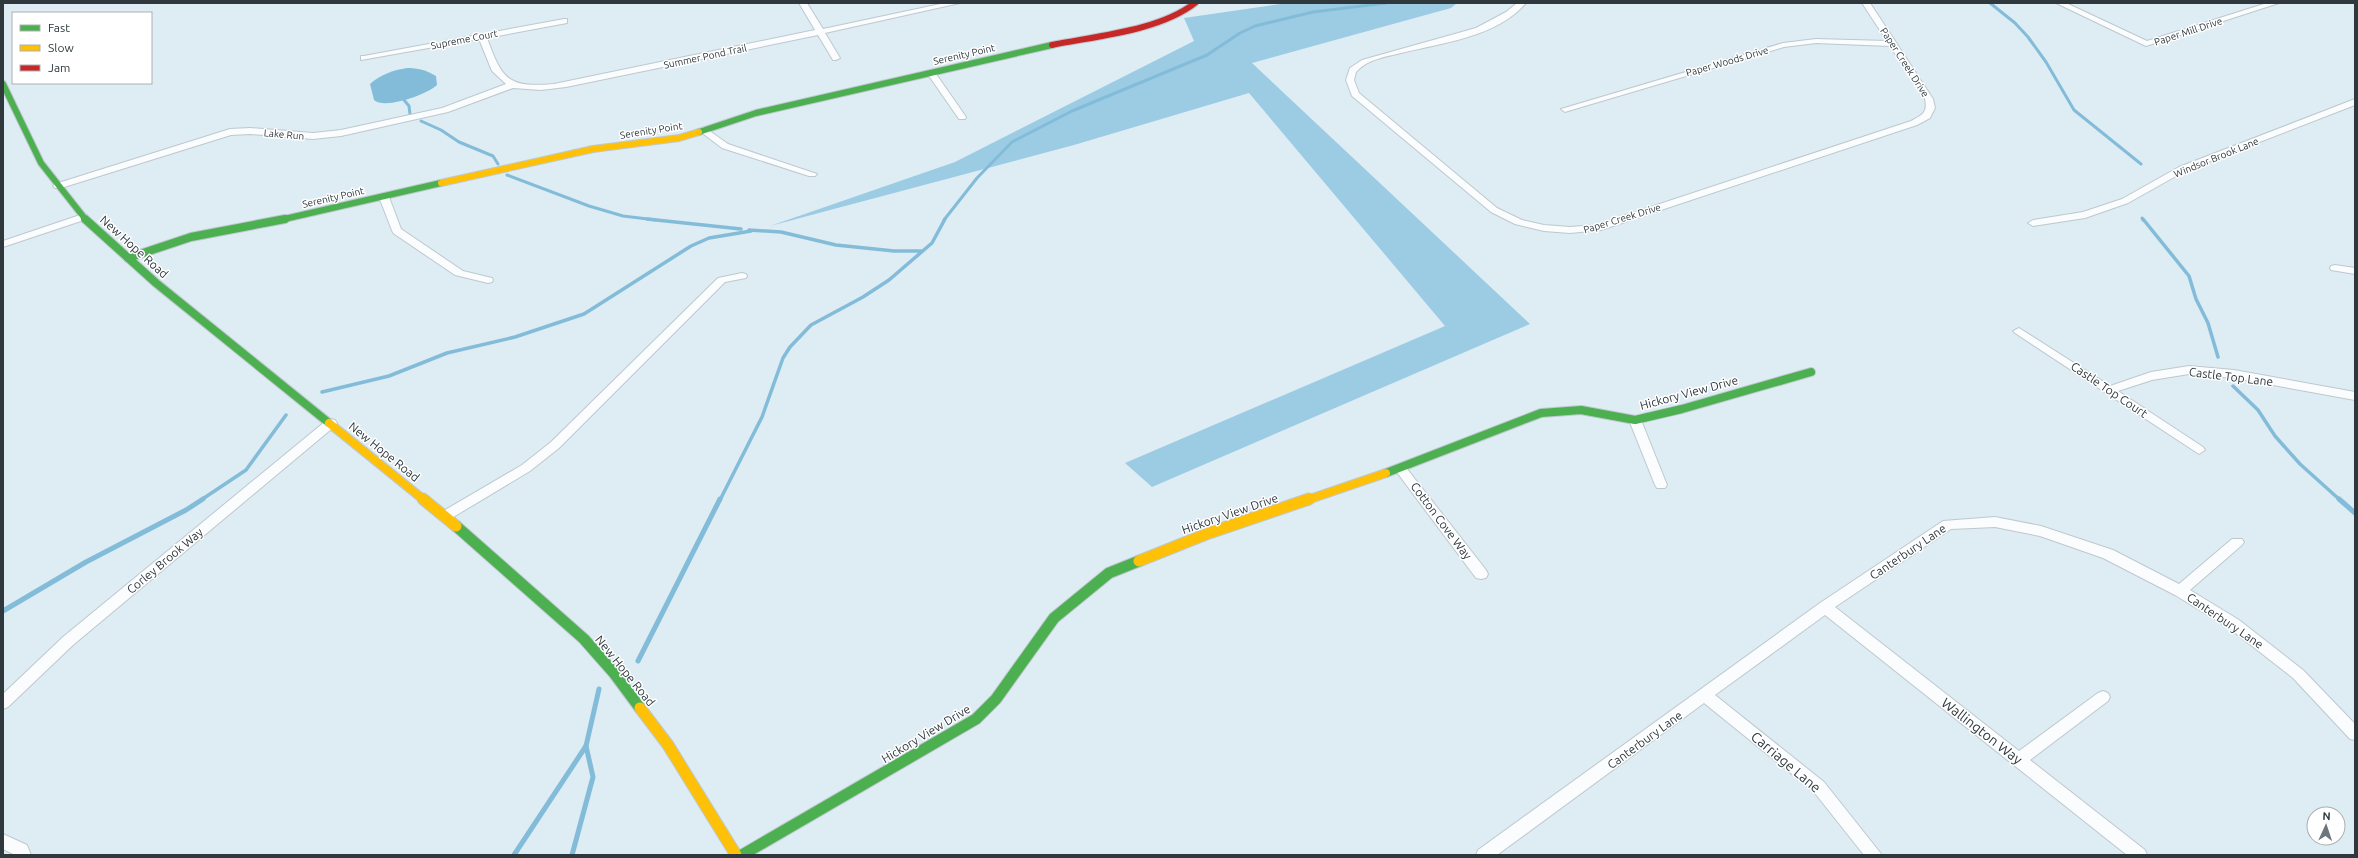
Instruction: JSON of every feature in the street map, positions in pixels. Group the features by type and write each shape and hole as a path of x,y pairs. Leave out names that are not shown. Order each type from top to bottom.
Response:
{"street":[{"path":"803,3 819,32 836,58"},
{"name":"Summer Pond Trail","path":"512,85 548,87 569,84 956,3"},
{"name":"Serenity Point","path":"128,258 169,242 202,233 257,226 593,149 680,138 756,113 1170,18 1190,9 1195,3"},
{"name":"Paper Creek Drive","path":"1522,3 1510,14 1476,31 1373,58 1356,67 1349,75 1350,84 1355,94 1494,210 1510,220 1531,227 1578,231 1597,228 1914,123 1926,116 1932,108 1930,99 1866,3"},
{"name":"Paper Mill Drive","path":"2060,3 2146,44 2275,3"},
{"name":"Supreme Court","path":"364,58 564,21"},
{"path":"482,36 500,76 512,85"},
{"name":"Paper Woods Drive","path":"1565,108 1783,45 1816,41 1894,44"},
{"path":"931,73 962,117"},
{"name":"New Hope Road","path":"3,84 41,163 83,217 128,258 250,360 331,423 445,516 584,638 614,673 668,745 736,855"},
{"name":"Lake Run","path":"58,186 230,132 250,130 314,136 341,133 445,110 512,85"},
{"name":"Windsor Brook Lane","path":"2033,223 2085,215 2125,201 2182,168 2355,102"},
{"path":"704,130 725,146 812,174"},
{"path":"384,197 397,231 459,273 488,280"},
{"path":"3,244 83,217"},
{"path":"2336,268 2355,271"},
{"path":"445,516 526,468 554,445 722,280 742,276"},
{"name":"Castle Top Court","path":"2019,331 2199,450"},
{"name":"Castle Top Lane","path":"2109,390 2151,376 2189,370 2234,374 2355,396"},
{"name":"Hickory View Drive","path":"742,855 976,720 996,699 1054,618 1109,573 1209,533 1400,468 1541,414 1581,410 1635,420 1682,409 1811,372"},
{"path":"1635,420 1661,485"},
{"name":"Corley Brook Way","path":"3,703 68,642 331,423"},
{"name":"Cotton Cove Way","path":"1400,468 1481,574"},
{"name":"Canterbury Lane","path":"1484,855 1825,608 1948,524 1995,522 2041,531 2108,554 2180,591 2234,624 2298,674 2355,734"},
{"path":"2180,591 2237,542"},
{"name":"Wallington Way","path":"1825,608 2139,855"},
{"name":"Carriage Lane","path":"1705,696 1819,788 1874,855"},
{"path":"2018,760 2103,697"},
{"path":"3,842 20,850 23,855"}],"shaded area":[{"path":"1287,3 1457,3 1451,8 1252,63 1530,324 1152,487 1125,463 1445,326 1249,93 1074,145 770,226 955,162 1194,41 1184,18"},
{"path":"407,68 415,68 429,72 436,76 437,85 425,93 406,100 379,103 374,100 370,84 387,73"}],"waterway":[{"path":"944,220 977,178 1012,142 1072,111 1207,55 1240,33 1255,26 1313,12 1386,3"},
{"path":"1990,3 2015,23 2028,37 2046,62 2074,110 2141,164"},
{"path":"404,100 409,106 410,114"},
{"path":"421,121 441,130 459,142 493,156 498,164"},
{"path":"507,175 589,206 623,216 653,220"},
{"path":"647,219 653,220"},
{"path":"720,500 762,417 783,358 790,347 811,325 863,297 889,280 932,243 945,219"},
{"path":"2143,219 2189,276 2196,299 2208,323 2218,357"},
{"path":"653,220 741,229"},
{"path":"749,230 781,232 836,245 894,251 921,251"},
{"path":"322,392 389,376 447,353 515,337 584,314 691,246 709,238 751,231"},
{"path":"2233,386 2258,410 2275,436 2300,464 2340,500"},
{"path":"201,500 246,470 286,415"},
{"path":"3,611 86,562 186,510 203,499"},
{"path":"638,661 720,499"},
{"path":"2339,499 2355,513"},
{"path":"586,746 599,689"},
{"path":"514,855 586,746"},
{"path":"572,855 593,777 586,746"}],"traffic: fast":[{"path":"699,132 756,113 1052,45"},
{"path":"3,84 41,163 83,217 156,283 329,423"},
{"path":"128,258 191,237 257,225 441,183"},
{"path":"1386,473 1541,413 1581,410 1635,420 1682,409 1811,372"},
{"path":"456,526 584,639 614,673 640,708"},
{"path":"742,855 976,719 996,699 1054,618 1109,573 1139,561"}],"traffic: slow":[{"path":"441,183 593,149 679,138 699,132"},
{"path":"329,423 456,526"},
{"path":"1139,561 1209,533 1386,473"},
{"path":"640,708 668,745 736,855"}],"traffic: jam":[{"path":"1052,45 1150,24 1185,11 1195,3"}]}
